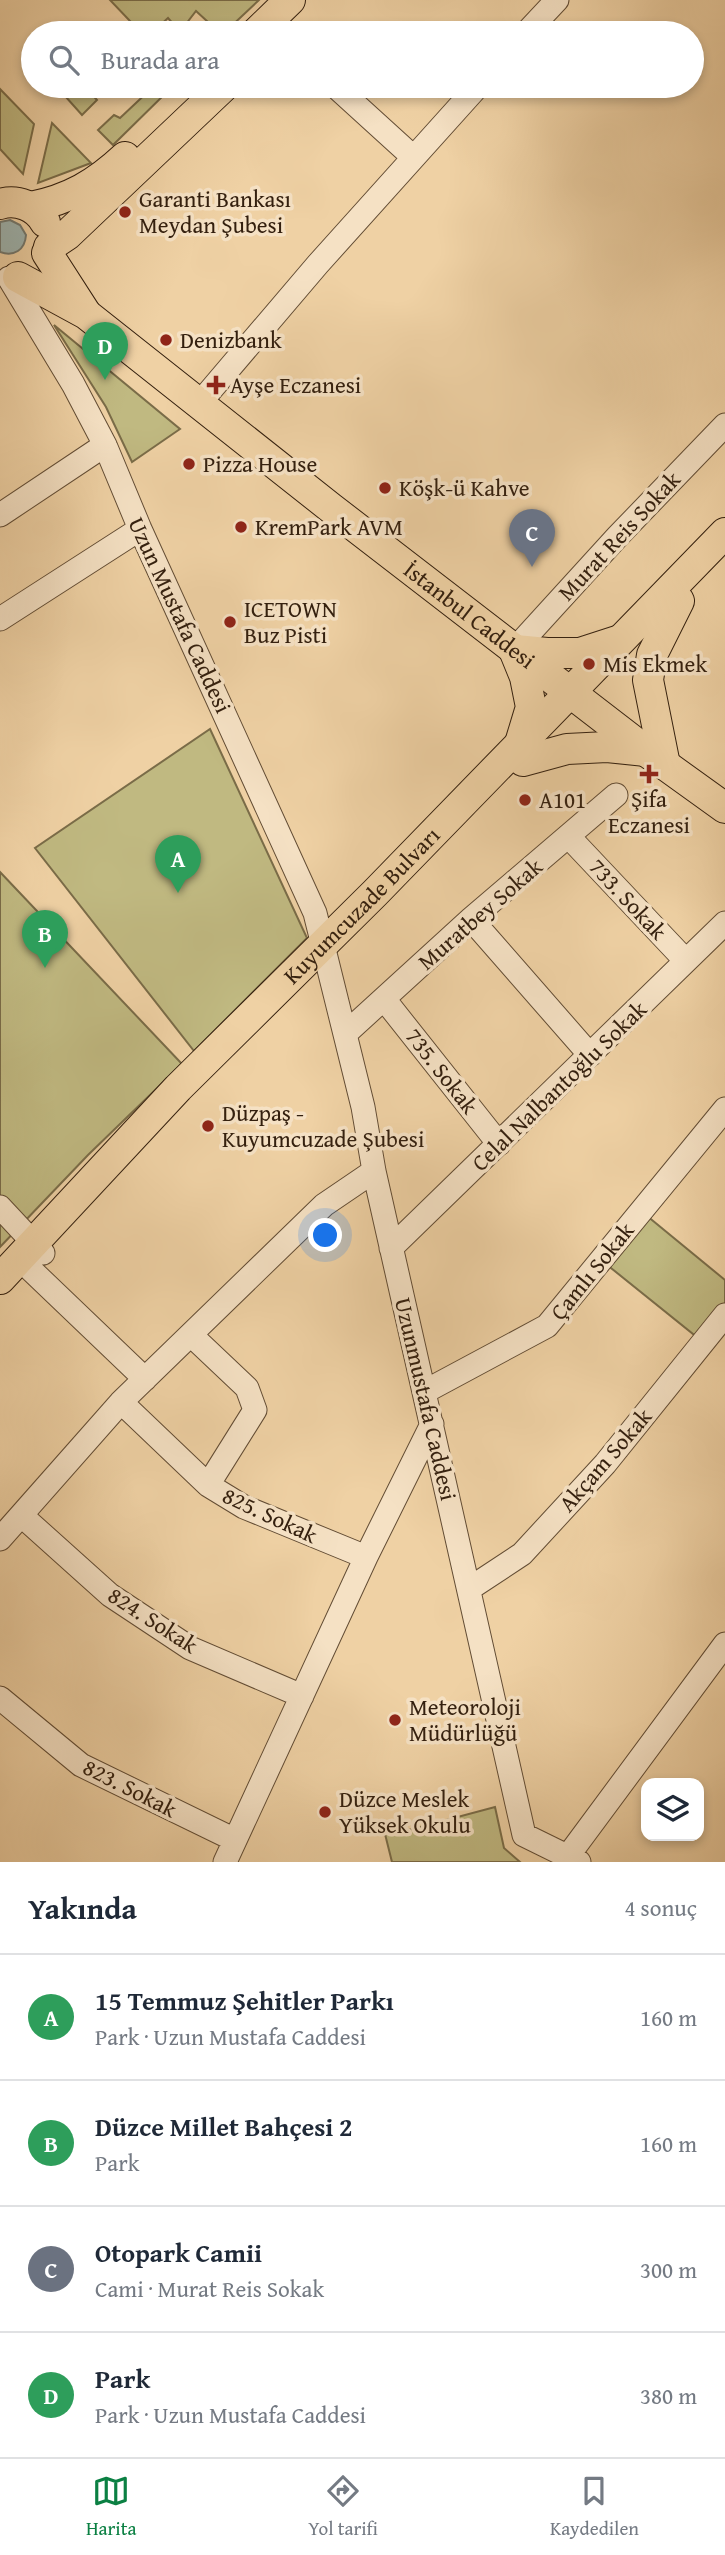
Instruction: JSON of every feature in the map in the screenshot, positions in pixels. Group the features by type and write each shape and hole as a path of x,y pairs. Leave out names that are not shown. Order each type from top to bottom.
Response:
{"main road":[{"path":"269,21 290,0"},
{"path":"291,21 311,0"},
{"path":"12,200 60,201 82,190 114,168 189,98"},
{"path":"9,277 30,273 41,265 48,250 212,98"},
{"path":"12,200 41,216 48,227 48,250 86,314"},
{"path":"9,277 86,314"},
{"name":"İstanbul Caddesi","path":"86,314 198,405 514,650 725,808"},
{"name":"Kuyumcuzade Bulvarı","path":"575,696 619,640 725,533"},
{"name":"Kuyumcuzade Bulvarı","path":"0,1297 35,1255 575,696 679,601 725,553"},
{"path":"619,640 579,653 514,650 525,677 531,707 521,752 607,747 655,758 648,680 652,655 679,601"},
{"name":"Kuyumcuzade Bulvarı","path":"0,1279 35,1255"}],"street":[{"path":"537,21 556,0"},
{"path":"348,98 413,157"},
{"path":"198,405 318,264 467,98"},
{"name":"Uzun Mustafa Caddesi","path":"9,277 73,384 105,445 140,529 315,913 324,954"},
{"name":"Murat Reis Sokak","path":"514,650 617,537 725,425"},
{"path":"0,515 105,445"},
{"path":"0,619 140,529"},
{"name":"Muratbey Sokak","path":"345,1034 471,919 616,794"},
{"name":"733. Sokak","path":"569,837 686,961"},
{"path":"471,919 590,1055"},
{"name":"Celal Nalbantoğlu Sokak","path":"391,1248 725,923"},
{"name":"Uzunmustafa Caddesi","path":"324,954 363,1107 391,1248 524,1835 573,1859"},
{"name":"735. Sokak","path":"384,999 499,1144"},
{"name":"Çamlı Sokak","path":"424,1392 547,1326 725,1109"},
{"path":"0,1539 121,1402 324,1205 374,1171"},
{"path":"0,1208 35,1255 145,1379"},
{"name":"Akçam Sokak","path":"469,1589 522,1554 605,1464 725,1315"},
{"path":"191,1335 247,1388 255,1410 208,1485"},
{"name":"825. Sokak","path":"121,1402 208,1485 244,1507 366,1557"},
{"path":"225,1862 366,1557 432,1424"},
{"name":"824. Sokak","path":"22,1516 110,1595 190,1648 302,1696"},
{"path":"573,1859 725,1643"},
{"name":"823. Sokak","path":"0,1698 81,1765 235,1840"}],"shaded area":[{"path":"110,0 259,0 237,21 207,21 196,11 188,21 171,21 168,18 165,21 130,21"},
{"path":"0,89 34,124 23,174 0,149"},
{"path":"67,98 95,98 97,100 82,115"},
{"path":"141,98 161,98 113,145 98,130 114,115 120,118"},
{"path":"52,123 91,163 38,183"},
{"path":"54,325 180,429 132,462 106,407"},
{"path":"210,729 307,938 194,1051 35,848"},
{"path":"0,872 182,1064 88,1155 0,1247"},
{"path":"641,1211 725,1280 725,1315 703,1342 601,1260"},
{"path":"495,1807 504,1848 520,1862 392,1862 383,1826 409,1830"}],"water":[{"path":"10,220 20,225 26,235 21,248 10,254 0,252 0,222"}],"place":[{"name":"Garanti Bankası Meydan Şubesi","path":"125,212"},
{"name":"Denizbank","path":"166,340"},
{"name":"Park","path":"105,380"},
{"name":"Ayşe Eczanesi","path":"216,385"},
{"name":"Pizza House","path":"189,464"},
{"name":"Köşk-ü Kahve","path":"385,488"},
{"name":"KremPark AVM","path":"241,527"},
{"name":"Otopark Camii","path":"532,567"},
{"name":"ICETOWN Buz Pisti","path":"230,622"},
{"name":"Mis Ekmek","path":"589,664"},
{"name":"Şifa Eczanesi","path":"649,774"},
{"name":"A101","path":"525,800"},
{"name":"15 Temmuz Şehitler Parkı","path":"178,893"},
{"name":"Düzce Millet Bahçesi 2","path":"45,968"},
{"name":"Düzpaş - Kuyumcuzade Şubesi","path":"208,1126"},
{"name":"Meteoroloji Müdürlüğü","path":"395,1720"},
{"name":"Düzce Meslek Yüksek Okulu","path":"325,1812"}]}
